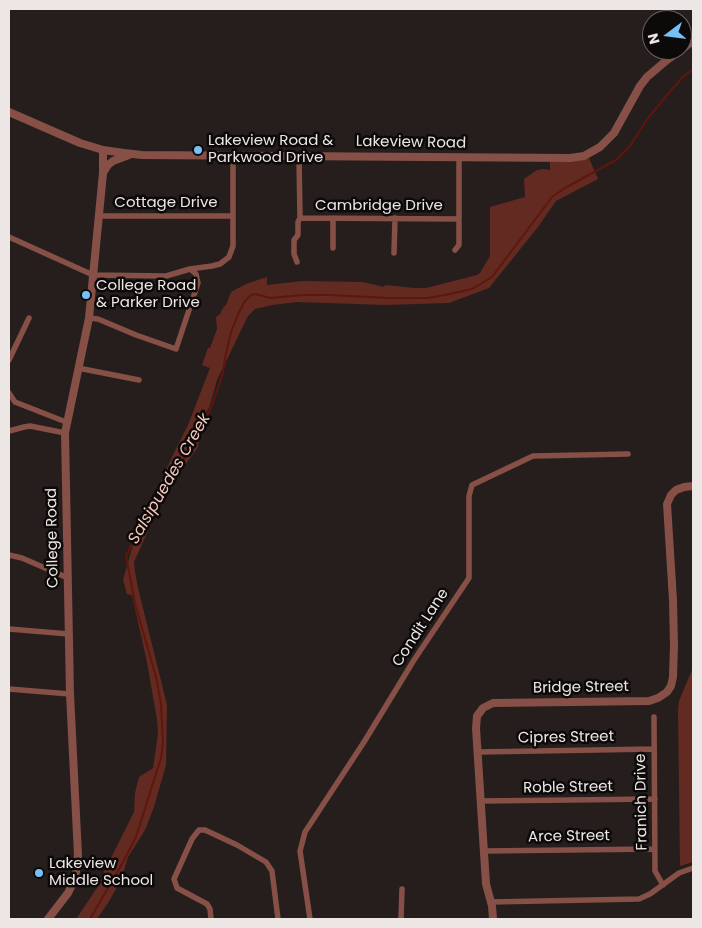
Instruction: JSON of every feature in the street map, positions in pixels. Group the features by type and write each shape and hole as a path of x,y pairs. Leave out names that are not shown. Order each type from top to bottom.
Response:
{"street":[{"name":"Lakeview Road","path":"9,112 80,143 104,150 142,155 570,158 584,156 600,147 614,132 640,86 647,77 667,60"},
{"name":"College Road","path":"48,919 68,893 75,879 78,855 70,694 65,433 89,318 104,150"},
{"path":"103,173 113,161 133,154"},
{"path":"10,240 93,275 166,276 224,262 231,254 233,240 233,155"},
{"path":"297,262 294,254 294,240 298,235 300,218 299,157"},
{"path":"455,250 459,245 459,158"},
{"name":"Cottage Drive","path":"98,216 233,216"},
{"name":"Cambridge Drive","path":"300,218 459,219"},
{"path":"333,218 333,248"},
{"path":"394,253 395,218"},
{"path":"89,318 101,320 176,349 202,271 208,267"},
{"path":"190,269 197,277 197,287"},
{"path":"9,360 29,318"},
{"path":"78,368 139,380"},
{"path":"9,393 14,402 66,422"},
{"path":"9,431 30,426 65,433"},
{"name":"Condit Lane","path":"310,919 300,851 305,832 369,734 414,660 469,578 469,496 472,485 533,456 628,454"},
{"name":"Bridge Street","path":"493,919 486,888 476,728 478,716 483,708 491,704 648,701 658,698 667,692 673,677 674,646 667,504 676,490 693,486"},
{"path":"9,555 22,558 68,578"},
{"path":"9,629 69,634"},
{"path":"9,689 70,694"},
{"name":"Franich Drive","path":"654,717 655,871 663,885"},
{"name":"Cipres Street","path":"478,752 654,750"},
{"name":"Roble Street","path":"481,801 654,799"},
{"path":"211,919 210,909 206,904 177,888 174,879 192,839 199,830 205,830 237,845 266,862 272,871 278,919"},
{"name":"Arce Street","path":"484,851 655,849"},
{"path":"490,902 639,899 650,894 679,873 693,868"},
{"path":"401,919 402,889"}],"shaded area":[{"path":"588,156 598,179 556,201 538,227 489,288 449,303 384,305 297,302 255,309 248,316 217,380 210,405 198,430 198,447 161,502 134,562 138,588 167,705 166,765 145,830 128,857 121,880 108,903 97,919 76,919 99,885 134,812 135,793 139,777 153,768 158,734 157,720 147,662 132,595 127,594 123,580 134,541 188,425 210,368 202,365 217,329 216,317 226,305 231,292 246,284 267,277 267,285 303,281 363,282 384,287 385,285 426,288 477,275 490,256 490,207 525,197 524,179 537,170 550,170 550,162 577,160"},
{"path":"693,633 693,862 680,866 678,710 679,701 692,670"}],"waterway":[{"name":"Salsipuedes Creek","path":"90,919 136,837 161,758 163,743 161,704 156,677 135,603 126,556 158,499 197,437 212,405 223,373 231,332 245,301 251,295 256,294 270,298 303,295 428,298 472,289 492,277 552,197 616,160 630,146 648,118 673,88 693,69"}],"place":[{"name":"Lakeview Road & Parkwood Drive","path":"198,150"},
{"name":"College Road & Parker Drive","path":"86,295"},
{"name":"Lakeview Middle School","path":"39,873"}]}
